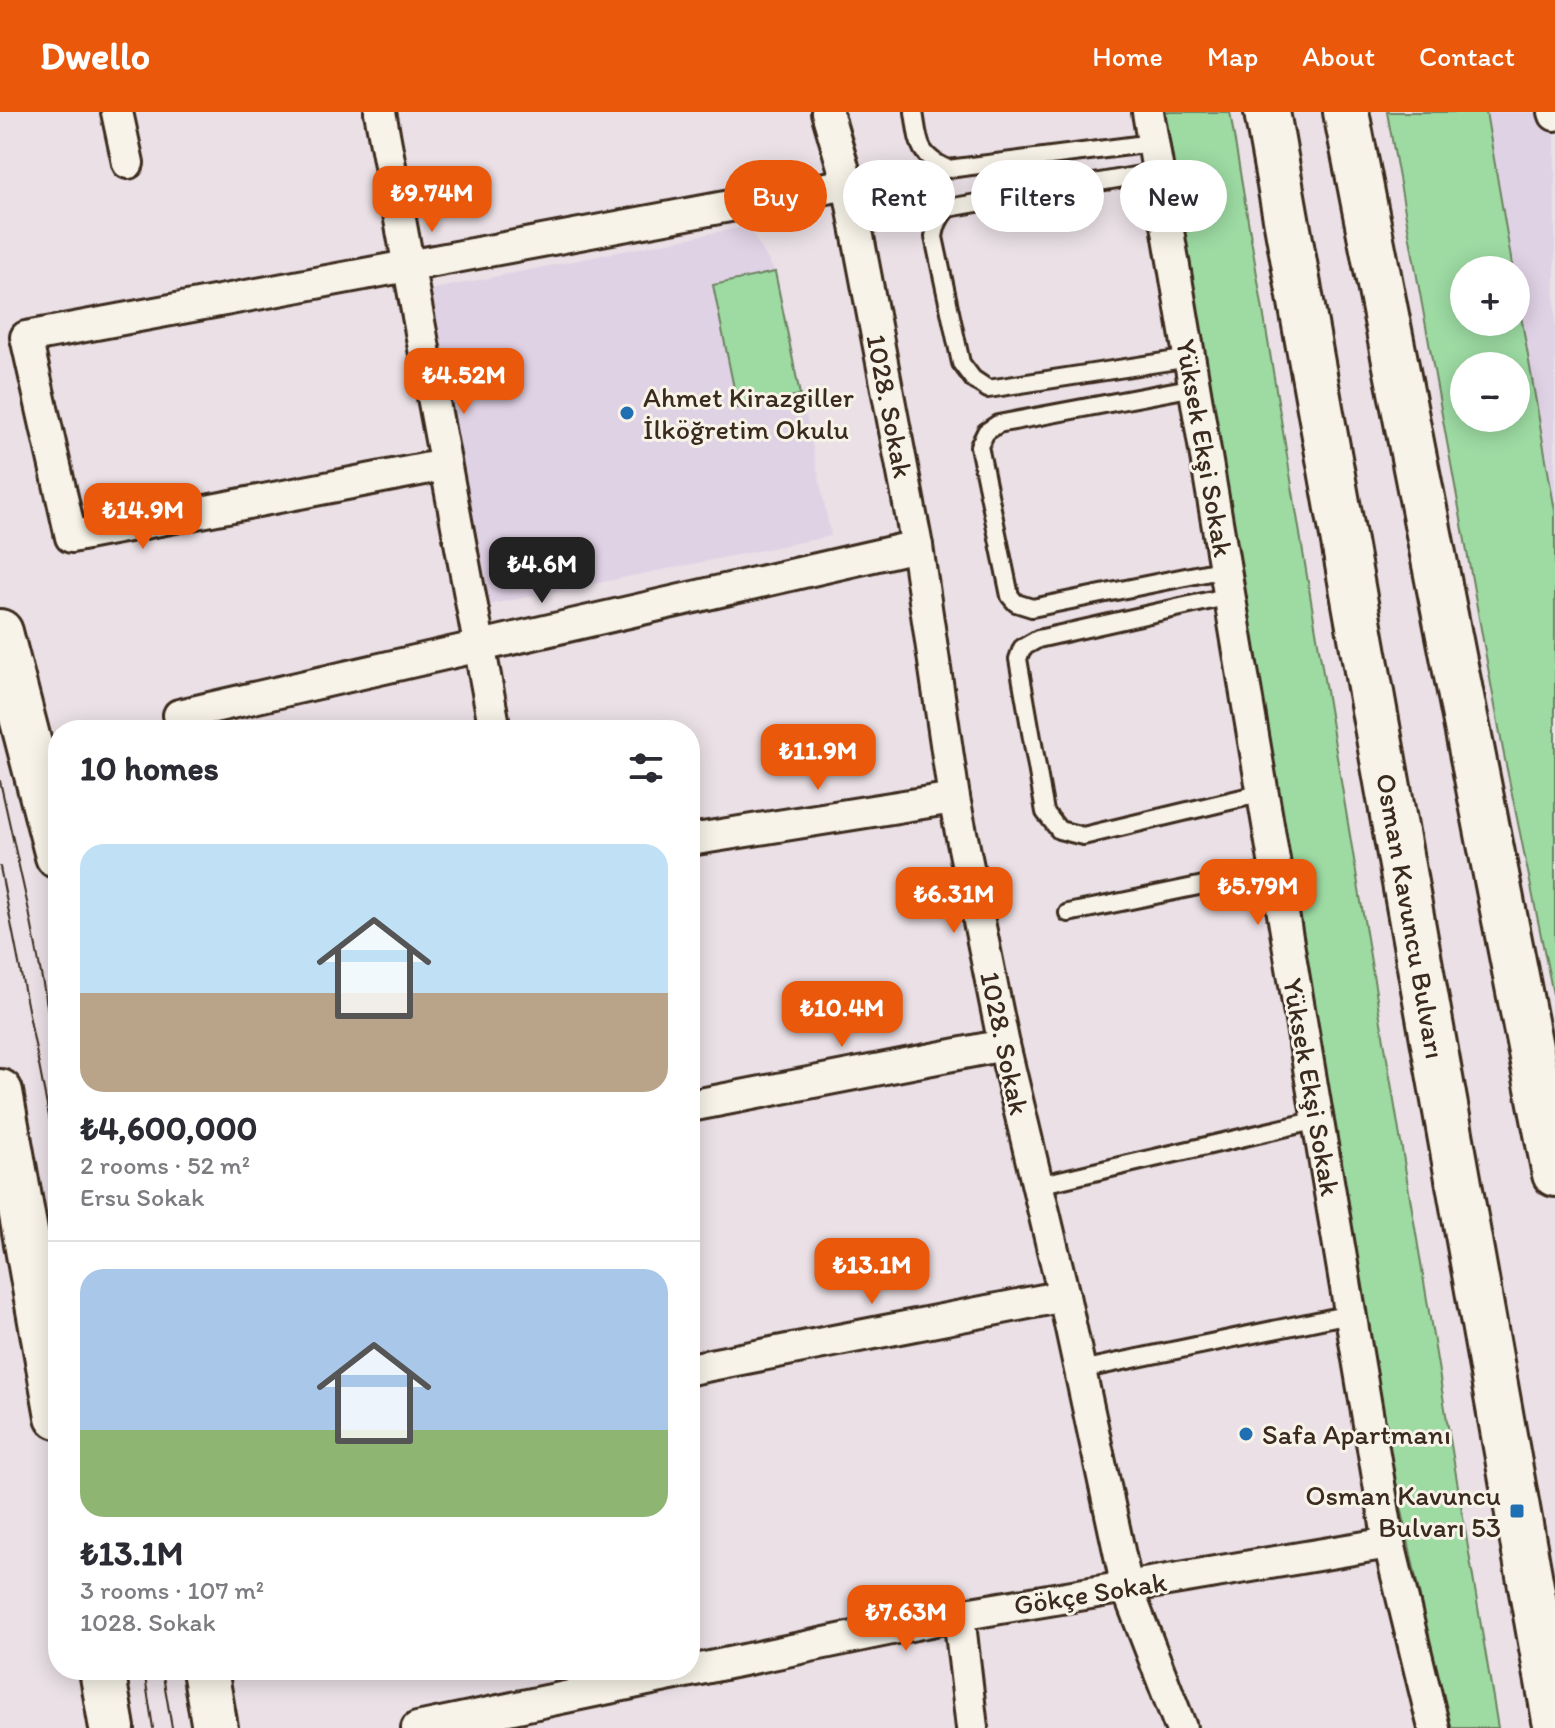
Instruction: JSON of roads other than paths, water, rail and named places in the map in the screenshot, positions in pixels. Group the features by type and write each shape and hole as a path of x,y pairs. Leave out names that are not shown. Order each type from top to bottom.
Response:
{"main road":[{"name":"Osman Kavuncu Bulvarı","path":"1267,112 1555,1720"},
{"path":"1346,112 1555,1174"},
{"path":"0,632 48,817"},
{"path":"0,1095 48,1361"},
{"path":"104,1680 112,1728"},
{"path":"207,1680 215,1728"}],"street":[{"path":"117,112 128,163"},
{"path":"380,112 493,720"},
{"name":"1028. Sokak","path":"827,112 843,167"},
{"name":"Yüksek Ekşi Sokak","path":"1148,112 1389,1543 1434,1728"},
{"path":"445,465 71,537 26,337 843,185"},
{"name":"1028. Sokak","path":"857,232 917,546 954,798 1004,1045 1064,1296 1127,1588 1181,1728"},
{"path":"179,715 917,546"},
{"path":"700,838 954,798"},
{"path":"700,1104 1004,1045"},
{"path":"700,1367 1064,1296"},
{"name":"Gökçe Sokak","path":"700,1667 959,1615 1389,1543"},
{"path":"959,1615 972,1728"},
{"name":"Gökçe Sokak","path":"417,1728 638,1680"}],"lane":[{"path":"914,112 920,150 948,169 1156,157"},
{"path":"1156,157 948,208 941,216 934,237 961,363 973,379 988,389 1192,373"},
{"path":"1192,373 998,424 986,432 979,446 1010,596 1016,603 1032,608 1228,583"},
{"path":"1228,583 1038,639 1022,648 1018,659 1045,812 1059,830 1083,836 1263,793"},
{"path":"1068,913 1276,870"},
{"path":"1038,1185 1318,1120"},
{"path":"1080,1370 1350,1314"}],"tram line":[{"path":"0,781 48,1011"},
{"path":"0,867 48,1111"},
{"path":"146,1680 153,1728"},
{"path":"164,1680 172,1728"}],"place":[{"name":"Ahmet Kirazgiller İlköğretim Okulu","path":"627,413"},
{"name":"Safa Apartmanı","path":"1246,1434"},
{"name":"Osman Kavuncu Bulvarı 53","path":"1517,1511"}]}
